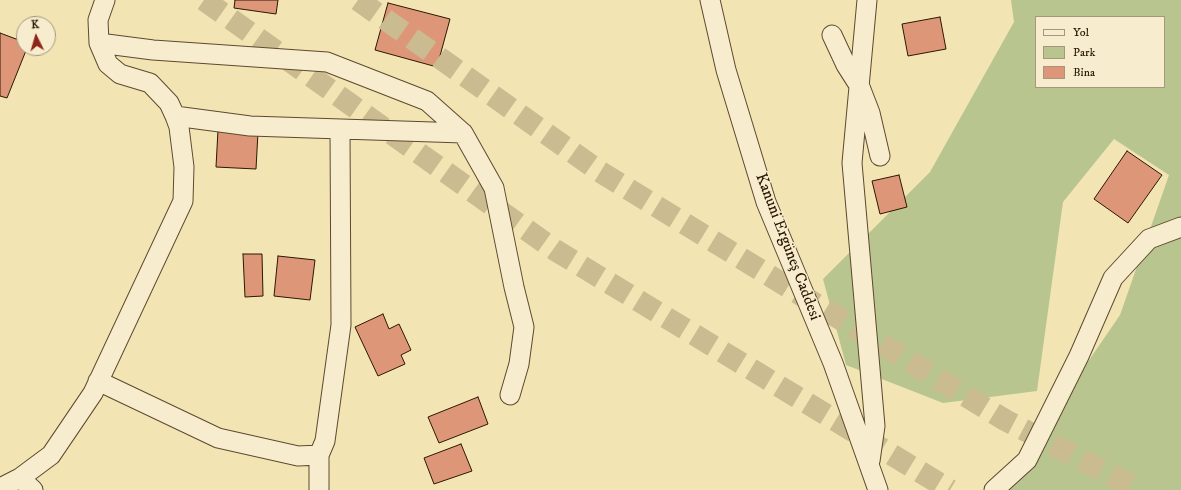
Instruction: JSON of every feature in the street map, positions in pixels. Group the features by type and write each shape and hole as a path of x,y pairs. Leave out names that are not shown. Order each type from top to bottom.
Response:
{"street":[{"path":"0,488 26,484 51,455 93,393 183,201 184,167 179,127 175,116 169,102 150,83 120,74 108,64 99,43 98,20 105,0"},
{"name":"Kanuni Ergüneş Caddesi","path":"710,0 726,70 766,202 834,363 878,490"},
{"path":"867,0 852,163 875,426 869,464"},
{"path":"832,35 846,65 860,87 870,113 880,156"},
{"path":"99,43 153,50 326,62 427,101 463,133 494,188 514,287 524,327 519,364 510,395"},
{"path":"175,116 250,126 463,133"},
{"path":"319,490 319,455 325,441 341,325 340,129"},
{"path":"994,490 1027,460 1079,356 1113,278 1149,239 1181,227"},
{"path":"98,381 218,438 298,456 319,455"}],"green space":[{"path":"1011,0 1181,0 1181,490 1000,490 1120,315 1169,175 1114,139 1063,202 1037,391 943,403 846,365 823,279 930,172 1014,22"}],"building":[{"path":"235,0 278,0 276,14 234,8"},
{"path":"388,3 450,19 437,67 375,50"},
{"path":"940,17 946,49 908,56 902,24"},
{"path":"0,33 16,39 16,56 24,56 7,98 0,96"},
{"path":"218,130 258,132 256,169 216,167"},
{"path":"1127,151 1162,175 1128,223 1094,199"},
{"path":"899,175 907,207 880,214 872,181"},
{"path":"243,254 262,254 263,296 245,297"},
{"path":"278,256 315,260 310,300 274,296"},
{"path":"383,314 389,329 399,324 411,350 401,355 405,364 378,376 355,327"},
{"path":"478,397 488,424 439,443 428,417"},
{"path":"461,444 472,471 434,484 424,458"}],"tunnel":[{"path":"204,0 555,250 950,490"},
{"path":"358,0 599,171 1005,420 1140,490"}]}
